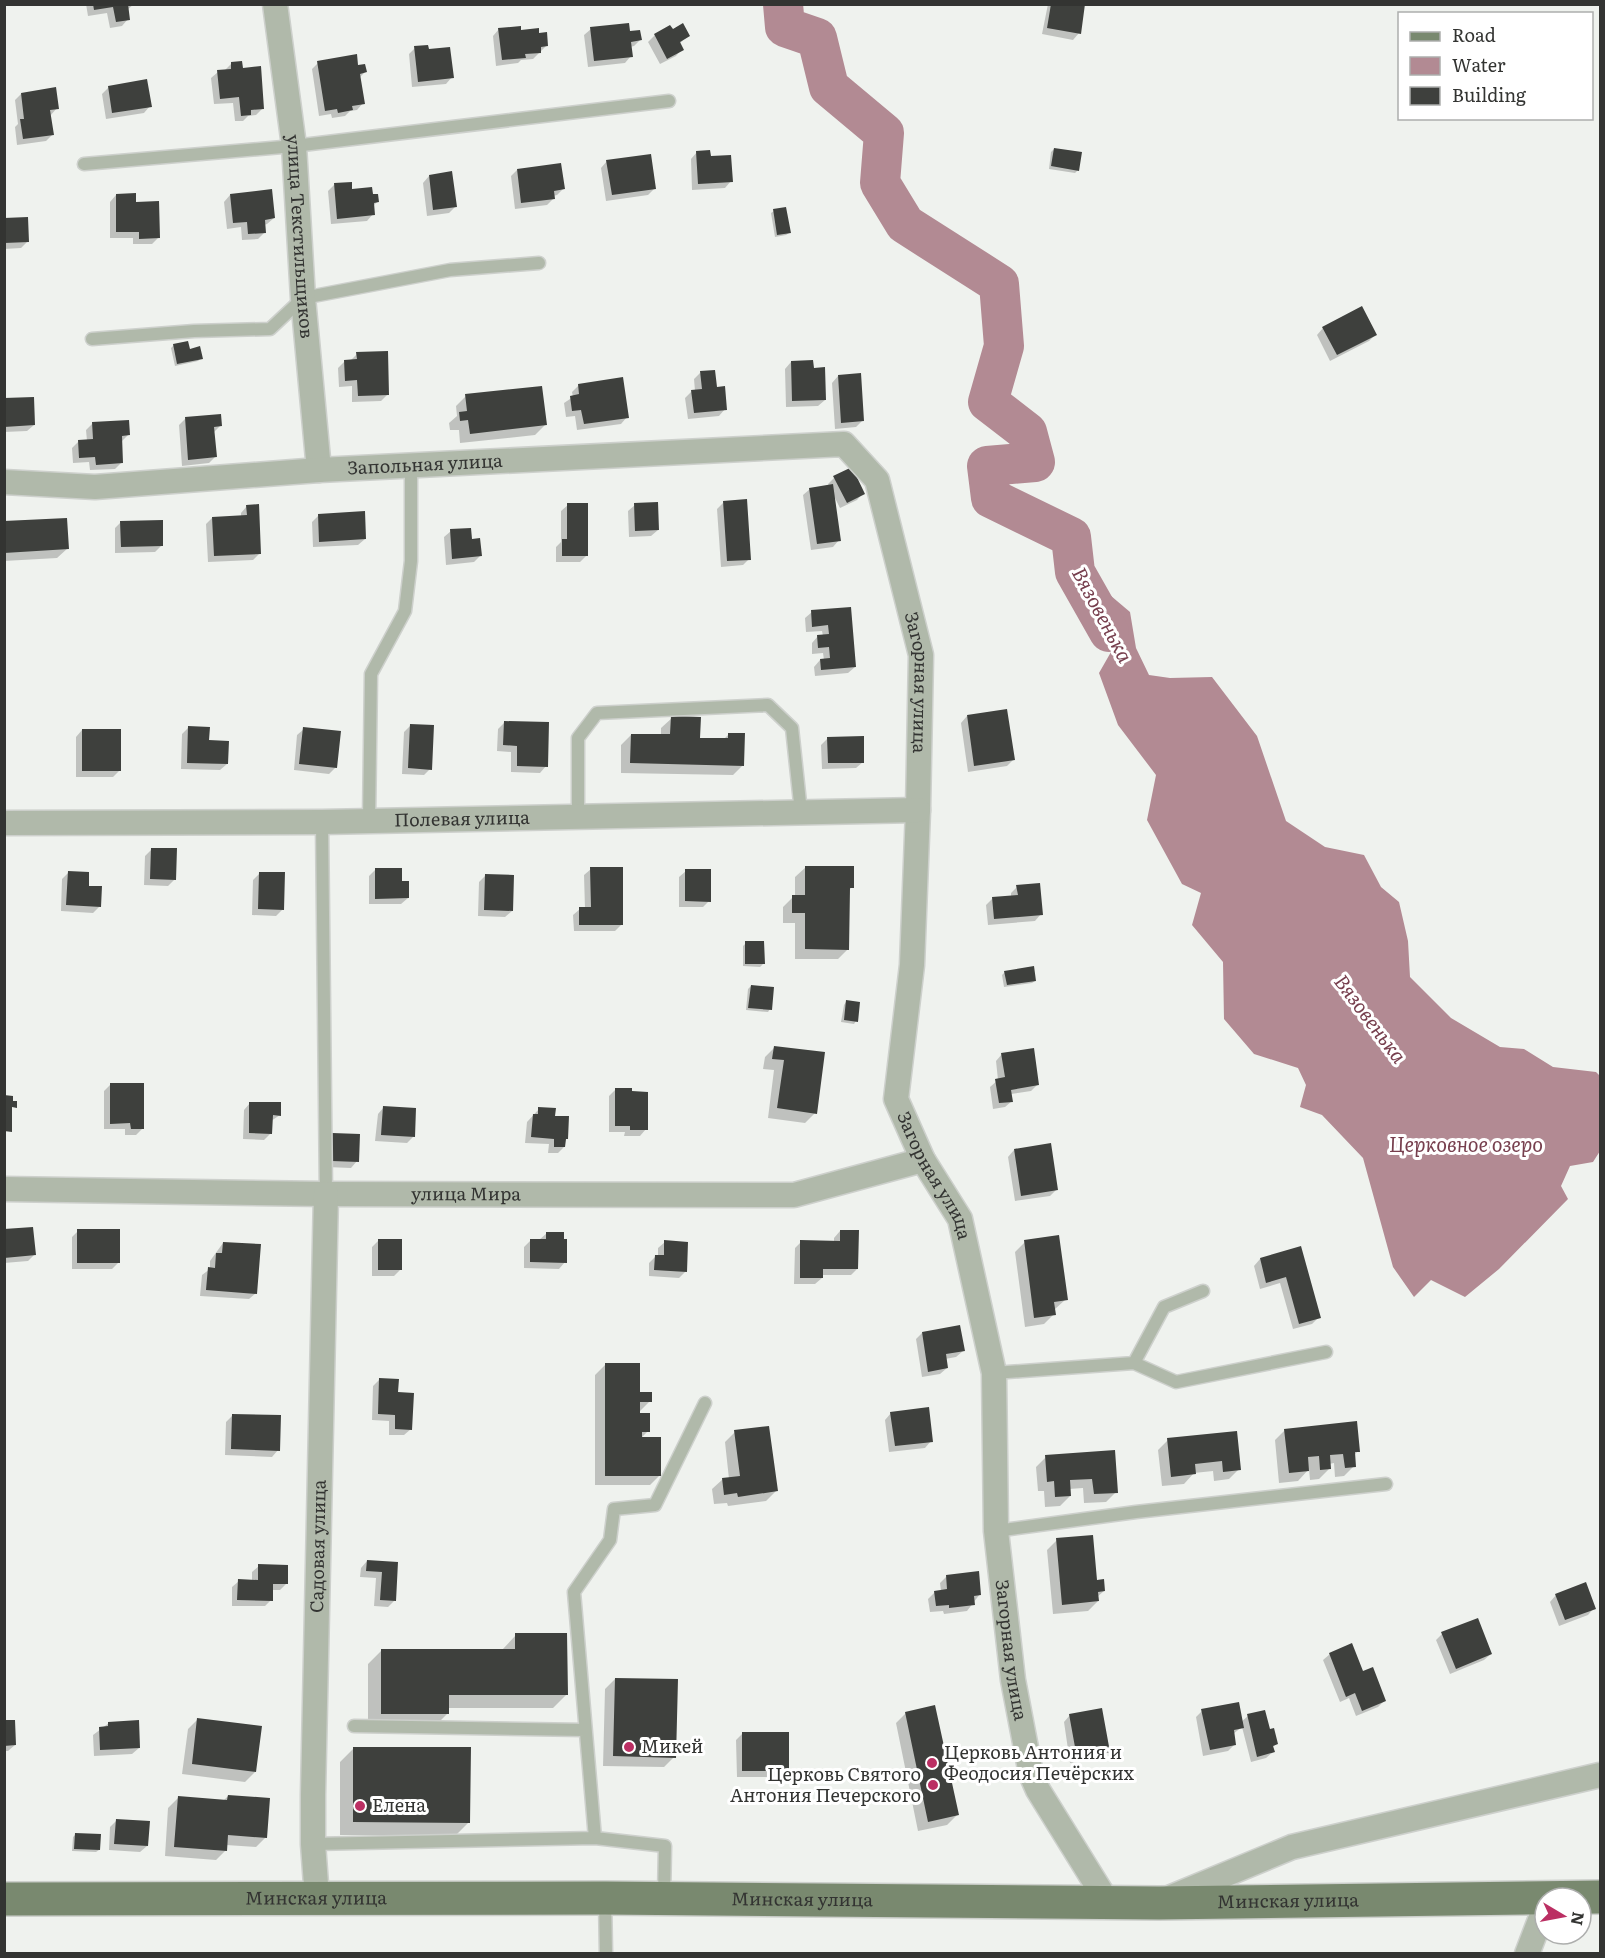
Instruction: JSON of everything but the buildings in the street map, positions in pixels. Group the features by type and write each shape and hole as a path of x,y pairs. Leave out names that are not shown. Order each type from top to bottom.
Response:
{"main road":[{"name":"Минская улица","path":"4,1899 605,1898 1159,1903 1533,1898"}],"street":[{"name":"улица Текстильщиков","path":"275,4 294,146 303,298 319,470"},
{"name":"Запольная улица","path":"4,482 95,487 319,470 844,444"},
{"name":"Загорная улица","path":"844,444 878,480 921,655 912,965 896,1100 923,1160 960,1219 994,1373 996,1531 1013,1680 1031,1774 1038,1790 1108,1903"},
{"name":"Полевая улица","path":"4,823 322,822 918,810"},
{"name":"улица Мира","path":"4,1189 326,1194 794,1195 923,1160"},
{"name":"Садовая улица","path":"317,1898 313,1844 326,1194"},
{"path":"1159,1903 1292,1847 1600,1775"},
{"path":"1527,1953 1533,1938"}],"lane":[{"path":"84,164 294,146 669,101"},
{"path":"92,339 194,331 270,329 303,298 450,270 539,263"},
{"path":"369,821 371,674 405,611 411,561 411,465"},
{"path":"578,817 578,738 597,713 768,705 792,728 801,812"},
{"path":"322,822 326,1194"},
{"path":"1134,1363 1164,1307 1203,1291"},
{"path":"994,1373 1134,1363 1176,1382 1326,1352"},
{"path":"595,1838 574,1592 610,1540 614,1509 655,1505 705,1402"},
{"path":"996,1531 1136,1512 1386,1484"},
{"path":"354,1726 585,1730"},
{"path":"313,1844 595,1838 665,1846 664,1899"},
{"path":"605,1898 606,1953"}],"water":[{"name":"Церковное озеро","path":"1091,579 1130,612 1136,648 1149,675 1170,678 1212,677 1257,736 1286,821 1325,847 1364,855 1381,887 1399,902 1408,941 1410,977 1451,1018 1500,1047 1524,1049 1553,1067 1596,1072 1600,1076 1600,1151 1593,1162 1570,1166 1561,1186 1568,1199 1499,1269 1465,1297 1431,1280 1414,1297 1393,1267 1363,1158 1322,1115 1300,1107 1306,1085 1298,1068 1254,1054 1224,1019 1223,962 1192,925 1201,893 1182,884 1147,820 1156,775 1118,725 1099,673 1111,652 1074,588"}],"waterway":[{"name":"Вязовенька","path":"783,4 785,27 817,38 829,87 884,133 880,183 905,224 999,284 1004,346 988,402 1027,432 1035,462 987,466 991,498 1071,537 1075,572 1109,632"}],"place":[{"name":"Микей","path":"629,1747"},
{"name":"Церковь Антония и Феодосия Печёрских","path":"932,1763"},
{"name":"Церковь Святого Антония Печерского","path":"933,1785"},
{"name":"Елена","path":"360,1806"}]}
